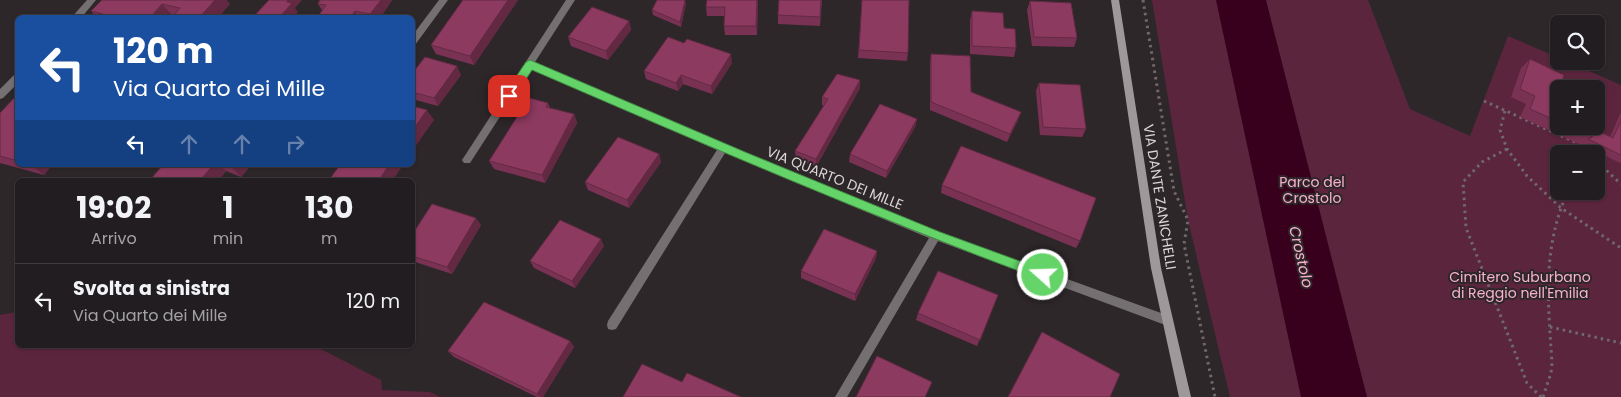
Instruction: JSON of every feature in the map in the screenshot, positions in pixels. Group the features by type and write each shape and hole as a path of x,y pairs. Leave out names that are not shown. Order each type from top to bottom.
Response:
{"street":[{"path":"78,15 92,0"},
{"path":"415,39 444,0"},
{"path":"467,160 571,0"},
{"name":"VIA DANTE ZANICHELLI","path":"1115,0 1156,268 1185,397"},
{"name":"VIA QUARTO DEI MILLE","path":"530,64 723,148 936,236 1168,321"},
{"path":"0,95 15,80"},
{"path":"612,325 723,148"},
{"path":"841,397 936,236"}],"path":[{"path":"1143,0 1174,191 1188,220 1184,244 1215,397"},
{"path":"1484,101 1581,145"},
{"path":"1505,111 1500,130 1507,149 1527,176 1560,208 1621,248"},
{"path":"1507,149 1482,162 1462,182 1466,228 1527,383 1542,397 1551,373 1548,278 1550,253 1560,208 1564,200"},
{"path":"1605,168 1621,184"},
{"path":"1616,181 1621,178"},
{"path":"1550,327 1621,343"}],"green space":[{"name":"Parco del Crostolo","path":"1152,0 1368,0 1410,109 1470,136 1508,36 1550,54 1550,70 1587,70 1621,85 1621,397 1230,397 1188,220"},
{"path":"15,312 15,348 319,348 381,380 382,390 430,392 440,397 0,397 0,315"}],"building":[{"path":"102,0 215,0 202,15 174,15 180,8 162,4 153,15 102,15 91,11"},
{"path":"269,0 288,0 287,2 292,3 282,15 255,15"},
{"path":"320,0 381,0 370,14 355,11 352,15 319,15 326,5 318,4"},
{"path":"463,0 508,0 470,56 431,45"},
{"path":"657,0 685,0 680,22 652,10"},
{"path":"707,0 757,0 756,26 724,26 725,7 706,7"},
{"path":"779,0 821,0 820,17 778,15"},
{"path":"862,0 909,0 908,53 859,50"},
{"path":"1030,1 1071,3 1077,38 1034,37"},
{"path":"592,7 629,21 606,51 568,37"},
{"path":"972,11 1003,13 1004,28 1015,29 1016,48 972,46"},
{"path":"668,37 684,43 687,39 731,54 711,86 681,75 676,83 644,71"},
{"path":"931,54 970,56 971,92 1021,112 1010,134 931,102"},
{"path":"425,57 457,66 434,98 415,93 415,70"},
{"path":"1530,59 1564,75 1563,80 1550,80 1550,118 1530,109 1535,96 1520,89"},
{"path":"837,74 860,80 816,159 795,151 828,99 822,97"},
{"path":"1039,83 1080,85 1086,129 1043,127"},
{"path":"15,97 15,160 0,156 0,113"},
{"path":"529,98 548,103 546,107 574,114 542,175 489,161"},
{"path":"880,104 917,119 887,171 850,154"},
{"path":"415,107 427,110 415,127"},
{"path":"1621,121 1621,155 1605,147 1605,145 1600,145 1588,139 1592,135 1605,134 1613,138"},
{"path":"618,137 659,154 627,200 585,182"},
{"path":"961,146 1096,198 1080,241 942,185"},
{"path":"161,167 211,167 203,177 205,178 152,178"},
{"path":"339,167 388,167 380,178 330,178"},
{"path":"432,204 476,218 447,267 415,257 415,230"},
{"path":"560,220 601,239 572,281 530,261"},
{"path":"824,229 877,251 855,294 801,271"},
{"path":"938,271 998,295 980,340 918,313"},
{"path":"484,302 570,341 537,394 448,351"},
{"path":"1042,332 1120,374 1110,397 1008,397"},
{"path":"877,356 932,382 925,397 856,397"},
{"path":"642,364 682,382 687,373 741,397 623,397"}],"waterway":[{"name":"Crostolo","path":"1241,0 1334,397"}],"route":[{"path":"509,96 530,64 741,156 936,236 1043,275"}],"park label":[{"name":"Cimitero Suburbano di Reggio nell'Emilia","path":"1520,286"}]}
